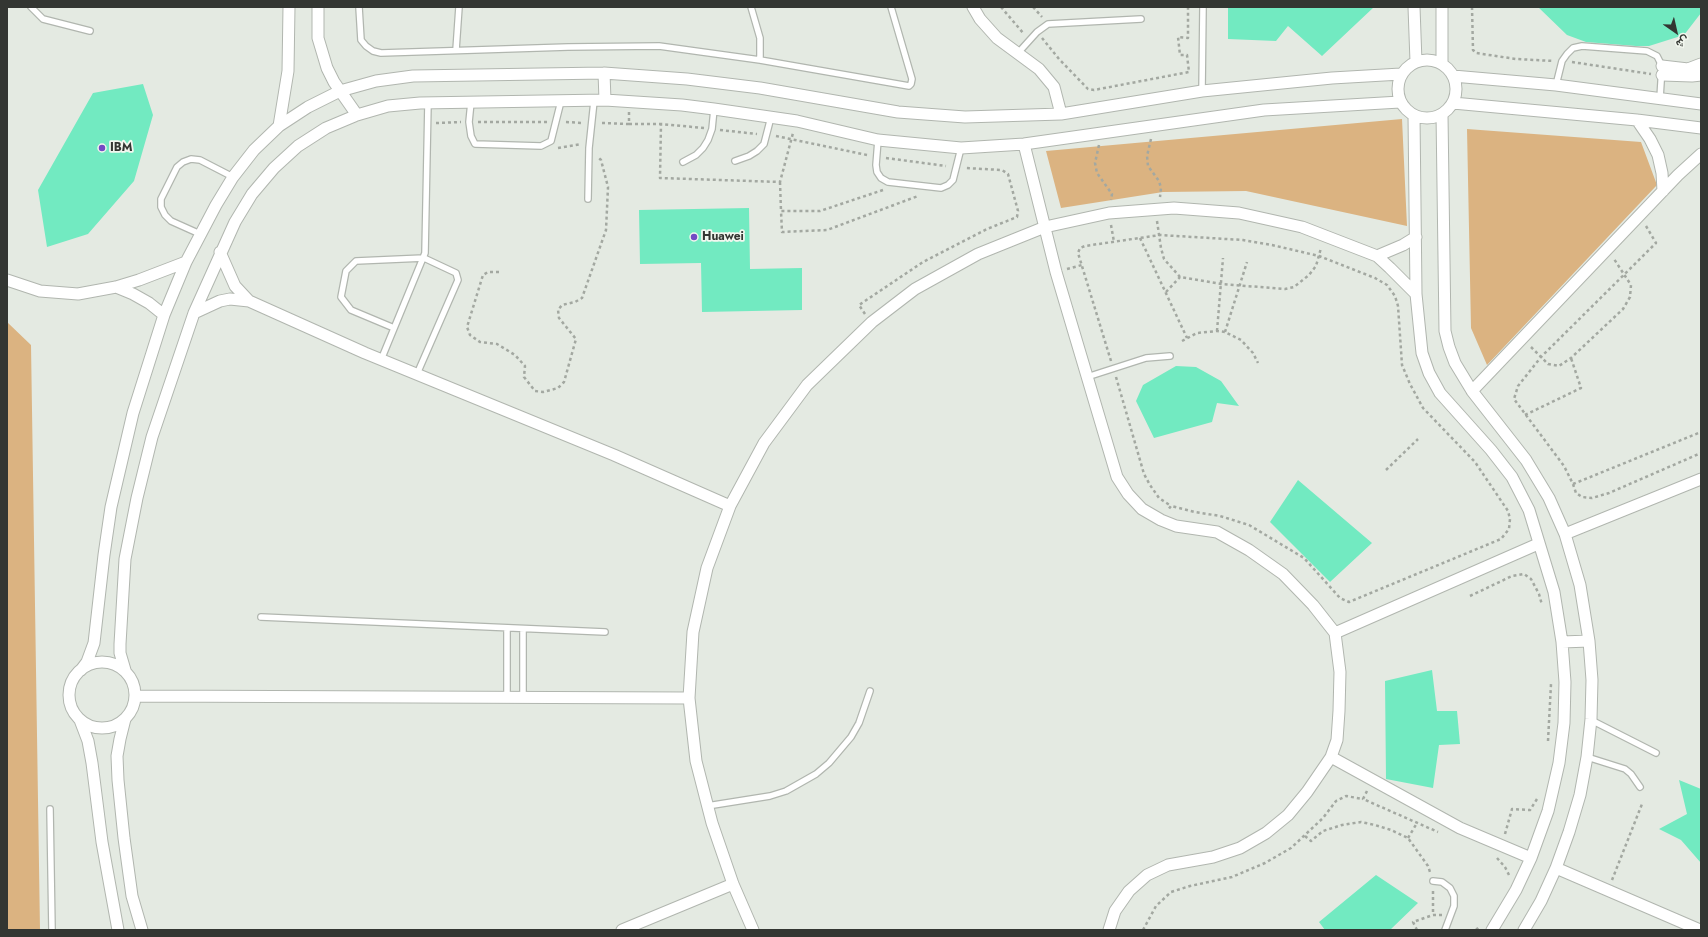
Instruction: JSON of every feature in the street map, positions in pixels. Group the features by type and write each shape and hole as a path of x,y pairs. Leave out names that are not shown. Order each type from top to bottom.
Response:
{"street":[{"path":"279,126 288,71 289,7"},
{"path":"318,7 318,38 326,68 357,115"},
{"path":"973,7 980,19 997,38 1039,69 1054,87 1061,114"},
{"path":"1414,7 1416,62"},
{"path":"1442,7 1442,64"},
{"path":"1429,60 1442,64 1453,76 1456,90 1453,103 1442,114 1428,118 1414,115 1406,110 1400,102 1398,93 1398,83 1401,74 1416,62 1429,60"},
{"path":"1662,70 1688,69 1701,64"},
{"path":"1662,70 1692,76 1701,75"},
{"path":"599,101 604,74"},
{"path":"118,930 102,842 88,741 80,720 74,713 70,704 69,695 75,677 92,653 111,507 121,460 133,412 164,315 186,262 200,234 233,177 254,150 279,126 308,107 340,91 376,81 413,76 604,74 687,79 760,88 898,112 965,117 1061,114 1202,91 1332,78 1401,74"},
{"path":"1453,76 1556,85 1701,104"},
{"path":"80,720 98,728 108,728 118,724 131,712 136,696 134,686 131,678 125,670 120,653 125,559 137,498 152,437 194,313 234,222 252,194 274,168 298,146 326,128 357,115 388,106 428,102 561,100 599,101 682,105 714,109 771,117 878,140 961,148 1024,144 1264,110 1400,102"},
{"path":"1453,103 1637,120 1701,128"},
{"path":"1442,114 1445,331 1449,347 1455,363 1472,391 1526,460 1548,498 1565,534 1580,585 1589,641 1592,680 1591,720 1587,757 1576,810 1556,868 1524,930"},
{"path":"1414,115 1416,294 1422,353 1429,373 1440,393 1491,450 1512,477 1528,510 1554,592 1562,642 1565,682 1564,723 1559,763 1548,811 1531,858 1516,890 1492,930"},
{"path":"1637,120 1650,139 1658,155 1662,173 1663,191"},
{"path":"1024,144 1045,228 1117,477 1128,494 1142,509 1161,520 1176,526 1217,532 1248,550 1283,574 1313,605 1335,633 1340,672 1340,711 1337,740 1331,757 1308,792 1293,809 1266,833 1240,848 1213,857 1168,865 1147,875 1129,891 1115,911 1109,930"},
{"path":"1472,391 1663,191 1701,154"},
{"path":"753,930 733,884 712,823 696,761 689,698 695,625 707,568 730,506 764,443 807,385 872,322 914,289 978,254 1045,228 1109,213 1174,208 1239,213 1302,227 1377,256 1416,294"},
{"path":"1377,256 1404,245 1416,237"},
{"path":"220,252 235,286 249,301"},
{"path":"7,280 40,291 78,294 116,287 186,262"},
{"path":"116,287 149,303 164,315"},
{"path":"194,313 225,300 240,299 249,301 381,360 614,455 730,506"},
{"path":"1565,534 1701,479"},
{"path":"1335,633 1538,544"},
{"path":"1562,642 1589,641"},
{"path":"81,670 98,662 108,662 125,670"},
{"path":"136,696 689,698"},
{"path":"126,718 117,756 118,780 132,896 142,930"},
{"path":"1331,757 1460,828 1531,858"},
{"path":"1556,868 1700,930"},
{"path":"622,930 733,884"}],"lane":[{"path":"31,7 43,19 90,31"},
{"path":"359,7 361,40 372,51 381,53 568,47 659,46 760,60 909,86 912,79 891,7"},
{"path":"456,50 459,7"},
{"path":"751,7 760,38 760,60"},
{"path":"1202,91 1203,7"},
{"path":"1018,53 1037,32 1048,24 1141,19"},
{"path":"1556,85 1562,61 1573,48 1582,46 1647,51 1657,56 1662,70 1660,98"},
{"path":"471,102 471,136 475,144 541,146 551,141 561,100"},
{"path":"588,199 588,148 592,123 599,101"},
{"path":"381,360 425,253 428,102"},
{"path":"683,162 703,148 712,129 714,109"},
{"path":"735,162 757,151 764,144 771,117"},
{"path":"878,140 877,172 881,178 888,182 941,188 948,185 953,180 961,148"},
{"path":"200,234 171,221 165,216 161,207 161,199 177,167 187,160 200,160 233,177"},
{"path":"394,328 351,310 341,297 346,271 356,261 424,258 456,273 458,280 417,374"},
{"path":"1087,377 1146,358 1170,356"},
{"path":"261,617 605,632"},
{"path":"507,628 507,697"},
{"path":"523,629 523,697"},
{"path":"707,806 770,796 786,791 816,774 837,755 850,737 859,723 870,691"},
{"path":"1591,720 1656,753"},
{"path":"1587,757 1625,769 1637,780 1640,787"},
{"path":"50,809 52,930"},
{"path":"1432,881 1442,882 1450,888 1454,896 1454,906 1444,930"}],"path":[{"path":"1001,7 1029,40"},
{"path":"1037,32 1084,86 1088,89 1094,90 1188,72 1187,55 1180,55 1178,37 1188,38 1188,7"},
{"path":"1472,7 1473,50 1476,53 1516,59 1562,61 1662,70"},
{"path":"629,102 629,124"},
{"path":"428,123 556,122 661,124 767,135 877,157 983,170 1002,170 1008,174 1018,211 1016,217 987,229 923,262 859,305 872,322"},
{"path":"661,124 660,178 780,182"},
{"path":"1155,126 1147,156 1148,166 1159,181 1162,188 1155,210 1161,248 1164,259 1180,277 1221,284 1285,289 1294,287 1309,275 1316,266 1324,236"},
{"path":"1105,133 1094,163 1097,173 1112,194 1109,213 1114,242"},
{"path":"791,139 780,182 782,232 827,230 920,196"},
{"path":"499,272 488,272 483,275 467,327 470,336 480,342 497,344 515,355 525,366 524,377 536,392 543,392 558,388 564,382 576,339 559,318 558,310 562,305 575,302 582,298 606,230 608,187 601,160 588,148 581,144 544,150 541,146"},
{"path":"780,211 820,211 902,184"},
{"path":"1640,215 1656,243 1541,357 1518,386 1514,399 1564,466 1576,493 1582,497 1592,498 1609,493 1701,453"},
{"path":"1160,235 1243,240 1319,256 1375,278 1387,285 1395,296 1398,306 1402,365 1410,384 1423,408 1474,462 1508,511 1510,519 1509,529 1501,538 1349,602 1340,598 1304,558 1249,525 1220,516 1171,506 1159,498 1144,474 1078,253 1080,248 1085,246 1160,235"},
{"path":"1140,238 1187,338"},
{"path":"1522,338 1548,364 1559,366 1571,358 1623,309 1630,297 1631,285 1608,249"},
{"path":"1217,331 1223,258"},
{"path":"1225,332 1247,262"},
{"path":"1166,292 1180,277"},
{"path":"1182,341 1197,333 1217,331 1225,332 1241,340 1253,353 1258,363"},
{"path":"1525,415 1581,388 1571,358"},
{"path":"1573,484 1701,432"},
{"path":"1386,470 1418,438"},
{"path":"1161,520 1171,506"},
{"path":"1470,596 1512,576 1524,574 1531,579 1539,594 1543,608"},
{"path":"1548,745 1551,682"},
{"path":"1363,799 1373,780"},
{"path":"1499,859 1512,809 1530,810 1538,793"},
{"path":"1143,930 1156,906 1171,892 1239,874 1271,860 1291,848 1305,836 1336,801 1346,796 1363,799 1444,835"},
{"path":"1607,890 1642,804"},
{"path":"1408,838 1424,808"},
{"path":"1305,836 1310,841 1323,831 1342,825 1361,822 1391,830 1408,838 1428,866 1432,881 1434,902 1433,915"},
{"path":"1492,856 1499,859 1505,867 1509,876 1508,881"},
{"path":"1417,930 1414,922 1433,915 1451,914"},
{"path":"1476,930 1484,920"}],"shaded area":[{"path":"1402,119 1407,226 1246,191 1163,192 1061,208 1046,151"},
{"path":"1467,129 1641,142 1657,185 1487,365 1471,328"},
{"path":"7,322 31,345 40,930 7,930"}],"building":[{"path":"1228,7 1374,7 1322,56 1288,26 1276,41 1228,39"},
{"path":"1538,7 1701,7 1701,13 1684,35 1649,46 1636,46 1586,42 1567,35"},
{"name":"IBM","path":"143,84 153,115 134,181 88,234 47,247 38,190 93,93"},
{"name":"Huawei","path":"749,208 750,269 802,268 802,310 702,312 701,263 640,264 639,210"},
{"path":"1176,366 1196,367 1221,381 1239,406 1217,403 1212,422 1154,438 1136,401 1143,385"},
{"path":"1298,480 1372,543 1330,582 1270,522"},
{"path":"1432,670 1437,711 1457,711 1460,744 1439,745 1433,788 1386,779 1385,681"},
{"path":"1679,780 1701,789 1701,863 1681,840 1659,829 1687,814"},
{"path":"1376,875 1418,903 1390,930 1325,930 1319,922"}],"place":[{"name":"IBM","path":"102,148"},
{"name":"Huawei","path":"694,237"}]}
